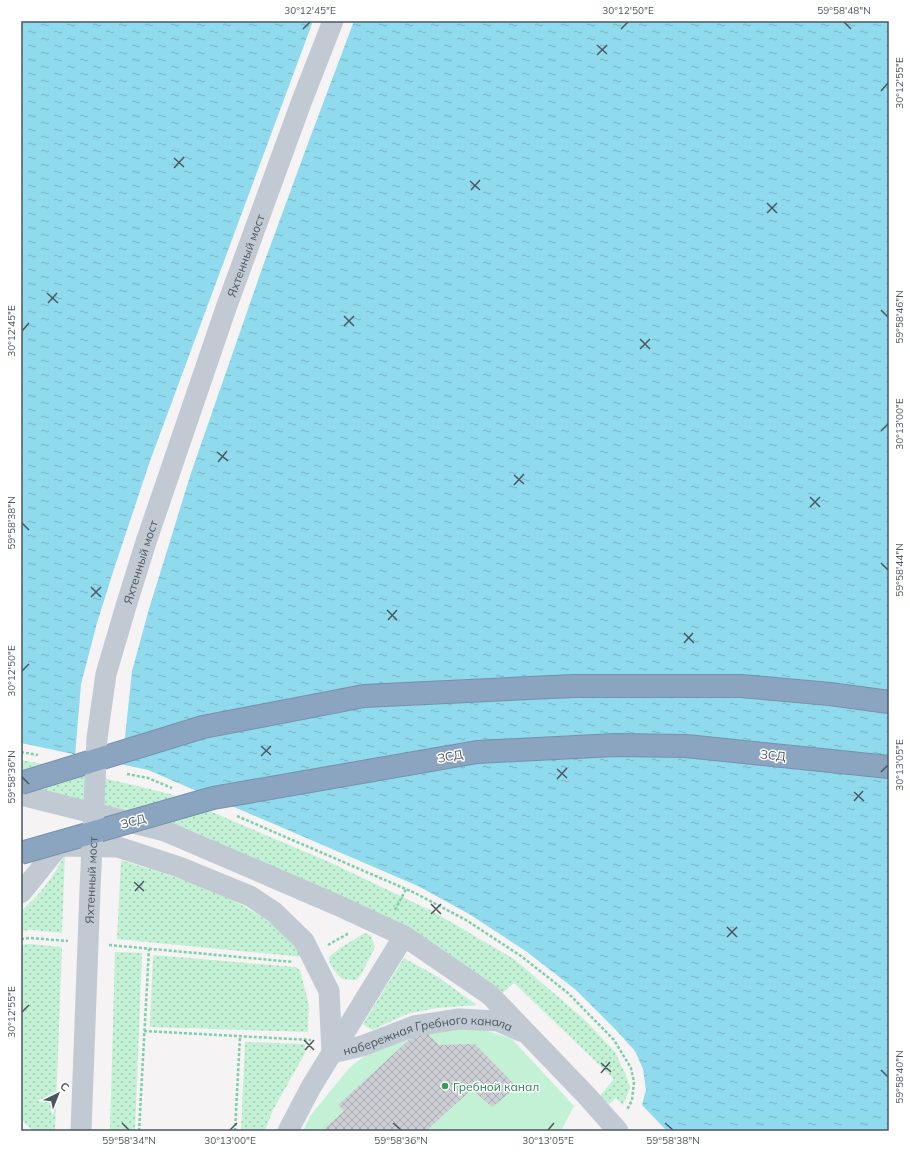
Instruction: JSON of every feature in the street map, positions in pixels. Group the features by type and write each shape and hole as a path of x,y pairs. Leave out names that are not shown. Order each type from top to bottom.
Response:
{"highway":[{"path":"21,783 203,727 364,696 565,686 741,686 830,694 889,702"},
{"name":"ЗСД","path":"21,853 213,798 477,752 615,745 686,746 889,768"}],"street":[{"name":"Яхтенный мост","path":"81,1131 97,745 106,674 146,542 226,308 301,102 333,21"},
{"path":"21,795 165,831 338,905 404,936 490,995 527,1033"},
{"path":"21,893 59,846 118,847 180,867 250,896 274,912 304,941 329,991 332,1053"},
{"path":"332,1053 404,936"},
{"name":"набережная Гребного канала","path":"288,1131 311,1087 332,1053 362,1046 414,1026 458,1019 498,1021 527,1033 618,1131"}],"path":[{"path":"21,752 44,757"},
{"path":"126,773 148,778 177,790"},
{"path":"234,815 415,893 466,920 521,956 568,993 614,1040 631,1068 634,1082 632,1100 626,1112"},
{"path":"21,939 30,938 70,941"},
{"path":"101,944 301,963"},
{"path":"139,1131 149,949"},
{"path":"144,1032 312,1040"},
{"path":"312,1046 313,1033"},
{"path":"235,1131 240,1036"}],"green space":[{"path":"21,760 54,766 170,794 329,862 432,911 514,959 585,1020 615,1052 626,1075 630,1088 623,1105 616,1098 609,1104 600,1096 614,1079 514,983 498,997 319,889 186,828 39,792 21,789"},
{"path":"65,854 62,933 31,930 21,931 21,911 46,885"},
{"path":"121,860 189,882 234,901 255,912 292,942 303,957 117,939"},
{"path":"365,933 371,936 375,947 362,973 356,980 342,979 332,967 329,957 340,948"},
{"path":"29,944 62,947 55,1131 33,1131 21,1119 21,945"},
{"path":"115,952 142,953 135,1131 110,1131"},
{"path":"153,955 296,967 300,970 309,1005 308,1032 150,1027"},
{"path":"404,958 438,977 477,1005 437,1008 407,1014 372,1030 363,1024"},
{"name":"Гребной канал","path":"457,1026 487,1031 511,1038 574,1106 561,1131 303,1131 310,1116 350,1067 384,1042"},
{"path":"245,1042 305,1044 305,1053 273,1110 265,1131 241,1131"}],"water":[{"path":"21,21 889,21 889,1131 667,1131 642,1105 646,1090 643,1069 635,1051 615,1029 576,990 527,952 469,914 418,886 148,770 21,743"}],"pier":[{"path":"313,21 354,21 264,263 191,473 149,609 132,671 122,766 75,756 81,684 97,623 112,575 150,461"}],"building":[{"path":"422,1028 439,1045 475,1044 517,1087 492,1107 472,1089 426,1131 322,1131 344,1111 338,1105"}],"place":[{"name":"Гребной канал","path":"445,1086"}]}
